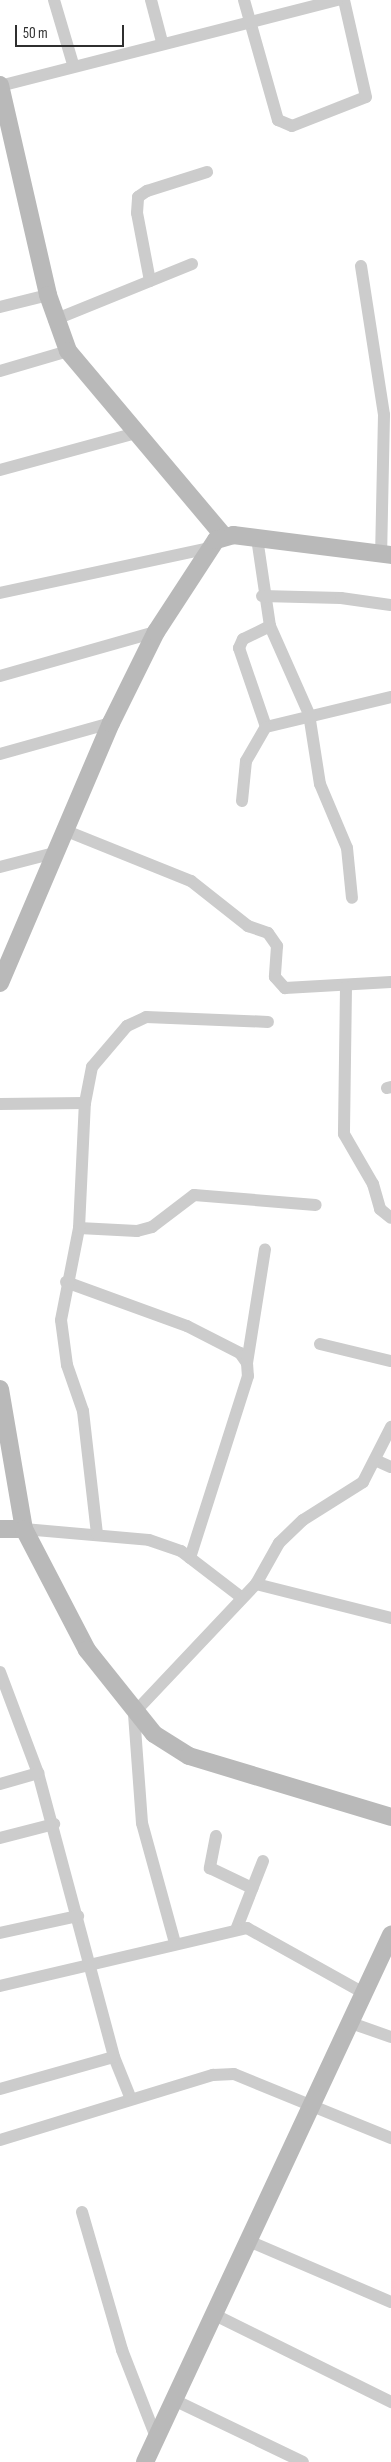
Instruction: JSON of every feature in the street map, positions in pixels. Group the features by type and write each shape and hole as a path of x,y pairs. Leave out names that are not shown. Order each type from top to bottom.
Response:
{"street":[{"path":"54,0 73,64"},
{"path":"151,0 162,42"},
{"path":"244,0 278,120 292,126 366,97 344,0"},
{"path":"337,0 73,64 0,85 54,320 68,352 223,535 386,555 384,415 361,266"},
{"path":"150,281 137,213 138,198 147,191 207,172"},
{"path":"54,320 192,264"},
{"path":"0,307 48,295"},
{"path":"0,371 68,352"},
{"path":"0,470 136,433"},
{"path":"0,983 111,723 156,632 210,548 223,535"},
{"path":"257,538 262,596 270,626 309,714 320,784 347,848 352,898"},
{"path":"0,593 210,548"},
{"path":"262,596 341,598 391,604"},
{"path":"266,727 239,648 243,639 270,626"},
{"path":"0,676 156,632"},
{"path":"242,801 246,761 266,727 309,714 391,697"},
{"path":"0,754 111,723"},
{"path":"64,830 191,881 248,926 268,933 277,946 275,977 285,988 346,987 391,982"},
{"path":"0,868 54,853"},
{"path":"346,987 344,1134 373,1184 380,1209 391,1218"},
{"path":"97,1534 83,1411 62,1340 66,1282 79,1228 85,1103 92,1067 135,1021 146,1017 268,1022"},
{"path":"0,1104 85,1103"},
{"path":"79,1228 137,1231 152,1227 194,1195 316,1205"},
{"path":"190,1558 248,1376 248,1363 265,1250"},
{"path":"66,1282 188,1326 240,1353 248,1363"},
{"path":"320,1344 391,1361"},
{"path":"0,1389 24,1529 88,1650 134,1713 154,1734 189,1756 391,1817"},
{"path":"175,1943 142,1823 134,1713 241,1597 256,1584 279,1543 303,1520 363,1482 391,1427"},
{"path":"375,1460 391,1467"},
{"path":"0,1529 97,1534 149,1540 190,1558 241,1597"},
{"path":"256,1584 391,1618"},
{"path":"0,1672 38,1774 54,1824 114,2057 131,2099"},
{"path":"0,1784 38,1774"},
{"path":"0,1838 54,1824"},
{"path":"216,1836 210,1868 252,1888"},
{"path":"236,1930 263,1861"},
{"path":"0,1933 78,1916"},
{"path":"0,1986 236,1930 261,1932 364,1992"},
{"path":"145,2462 214,2314 251,2242 364,1992 389,1942"},
{"path":"351,2023 391,2037"},
{"path":"0,2089 114,2057"},
{"path":"0,2140 213,2075 234,2074 314,2104 391,2138"},
{"path":"82,2212 122,2350 156,2437"},
{"path":"251,2242 391,2302"},
{"path":"214,2314 391,2402"},
{"path":"174,2400 303,2462"}]}
